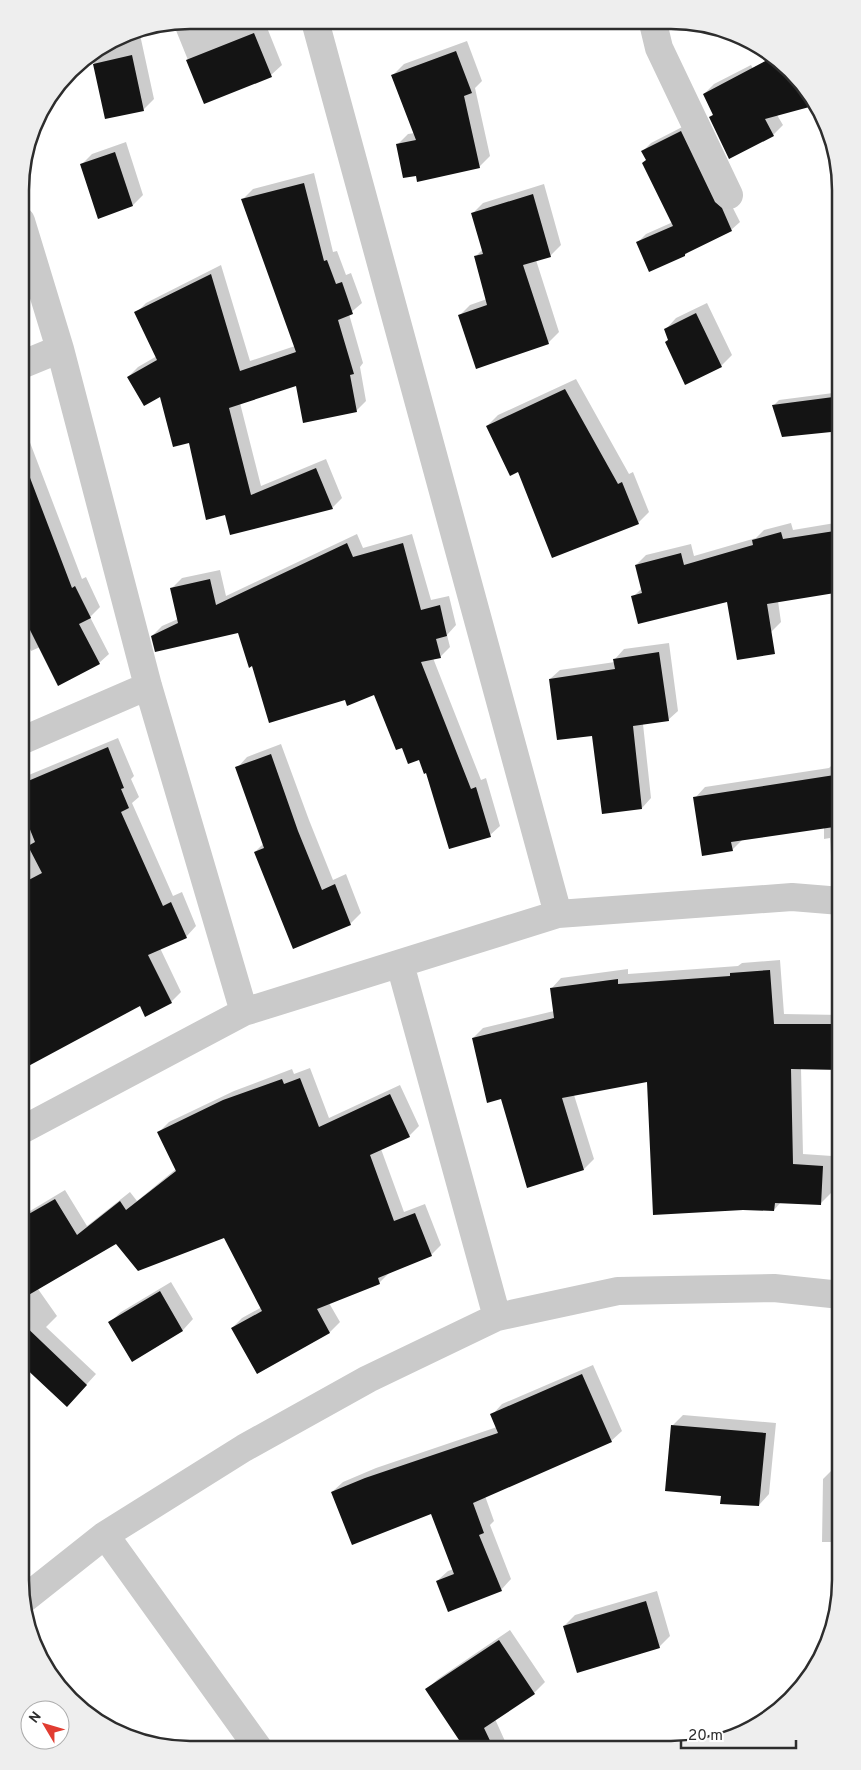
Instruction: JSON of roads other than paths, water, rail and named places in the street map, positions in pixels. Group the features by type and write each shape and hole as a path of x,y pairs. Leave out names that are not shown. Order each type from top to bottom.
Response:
{"street":[{"path":"317,29 558,914"},
{"path":"654,29 659,48 729,195"},
{"path":"29,247 60,349 148,686 244,1012"},
{"path":"29,362 60,349"},
{"path":"29,738 148,686"},
{"path":"29,1126 244,1012 558,914 792,897 832,900"},
{"path":"400,964 497,1317"},
{"path":"30,1595 105,1535 244,1448 368,1380 497,1317 618,1291 774,1288 832,1294"},
{"path":"105,1535 253,1741"}]}
